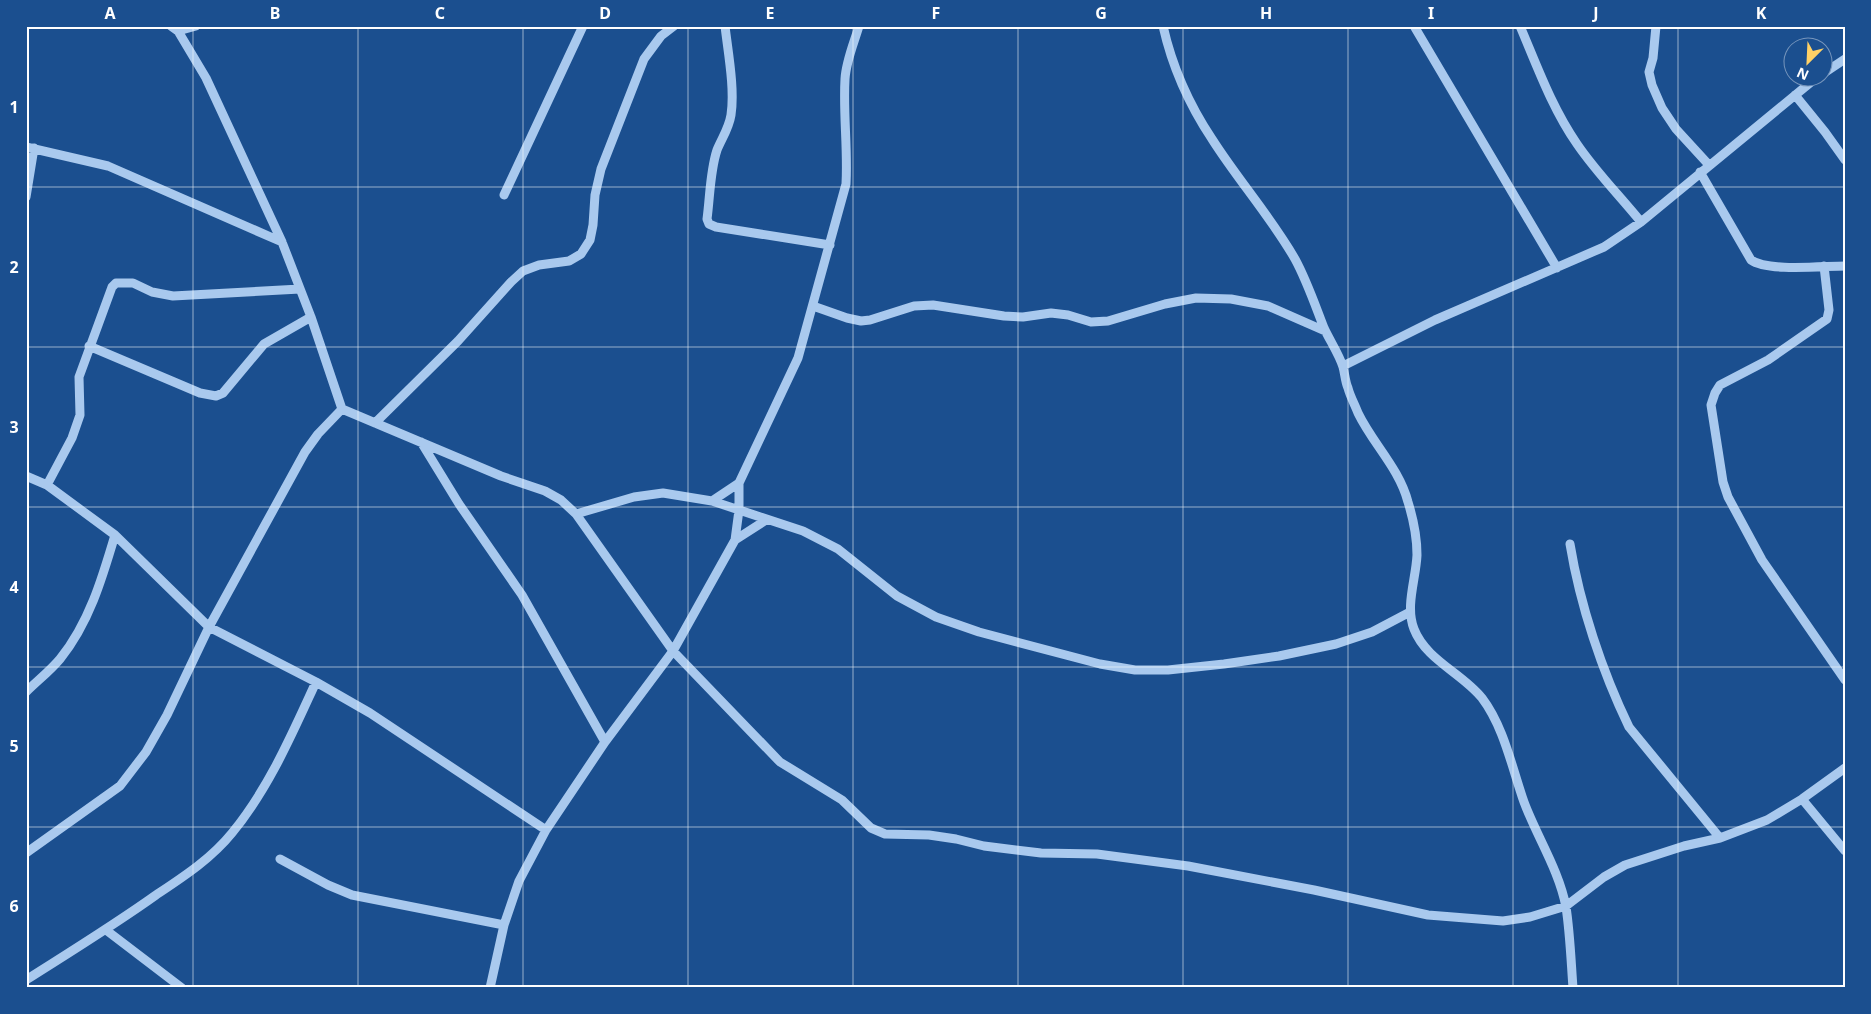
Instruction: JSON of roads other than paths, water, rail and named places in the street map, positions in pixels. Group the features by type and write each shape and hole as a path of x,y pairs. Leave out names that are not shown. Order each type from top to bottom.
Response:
{"street":[{"path":"196,26 174,29 209,86 282,242 311,317 342,409 501,476 545,491 561,500 576,514 673,651 780,762 842,800 871,828 885,834 929,835 984,846 1041,853 1097,854 1188,866 1314,890 1428,915 1503,921 1530,917 1566,906 1604,877 1625,865 1684,846 1720,838 1767,820 1802,799 1845,768"},
{"path":"504,195 583,26"},
{"path":"375,423 458,341 523,271 569,261 581,254 590,240 595,195 601,169 640,68 644,59 661,36 674,26"},
{"path":"725,26 732,99 731,115 726,134 717,150 713,169 707,219 709,224 716,227 830,245"},
{"path":"490,988 504,925 519,882 546,830 605,742 673,651 735,540 739,510 739,483 798,358 846,184 848,156 845,77 849,56 859,26"},
{"path":"1163,26 1165,38 1188,99 1211,138 1276,229 1295,260 1313,297 1325,331 1343,366 1347,387 1360,416 1370,435 1400,479 1408,500 1417,553 1410,612 1414,628 1421,643 1467,682 1482,698 1496,721 1525,804 1552,864 1566,906 1573,988"},
{"path":"1414,26 1557,268"},
{"path":"1520,26 1541,77 1578,145 1641,222"},
{"path":"1656,26 1653,58 1649,72 1652,85 1662,108 1676,129 1709,165"},
{"path":"1834,66 1845,59"},
{"path":"1343,366 1435,320 1604,247 1641,222 1804,88"},
{"path":"1795,95 1845,160"},
{"path":"26,197 30,148 108,166 282,242"},
{"path":"1700,172 1751,260 1755,263 1778,266 1845,266"},
{"path":"1824,266 1829,310 1827,319 1768,360 1720,385 1715,392 1711,405 1723,482 1728,497 1762,560 1845,680"},
{"path":"47,485 72,438 80,414 79,377 89,346 112,288 116,283 133,283 152,292 173,296 300,289"},
{"path":"813,306 861,321 914,306 933,305 1004,316 1023,317 1052,314 1091,322 1108,321 1133,312 1196,298 1231,299 1268,306 1325,331"},
{"path":"89,346 200,393 216,396 223,393 264,344 311,317"},
{"path":"26,853 120,786 146,752 167,716 209,627 305,452 318,434 342,409"},
{"path":"421,442 459,504 522,595 605,742"},
{"path":"26,476 47,485 115,535 209,627 316,682 370,713 546,830"},
{"path":"712,501 739,483"},
{"path":"576,514 634,496 663,493 712,501 803,531 838,550 897,596 936,617 979,632 1100,664 1135,670 1168,670 1224,664 1308,650 1336,644 1372,632 1410,612"},
{"path":"735,540 766,520"},
{"path":"26,692 60,660 86,620 115,535"},
{"path":"1570,544 1576,578 1620,708 1630,727 1720,838"},
{"path":"26,980 106,930 208,858 231,834 258,798 279,761 316,682"},
{"path":"1802,799 1845,851"},
{"path":"280,859 328,885 352,895 504,925"},
{"path":"106,930 182,988"}]}
